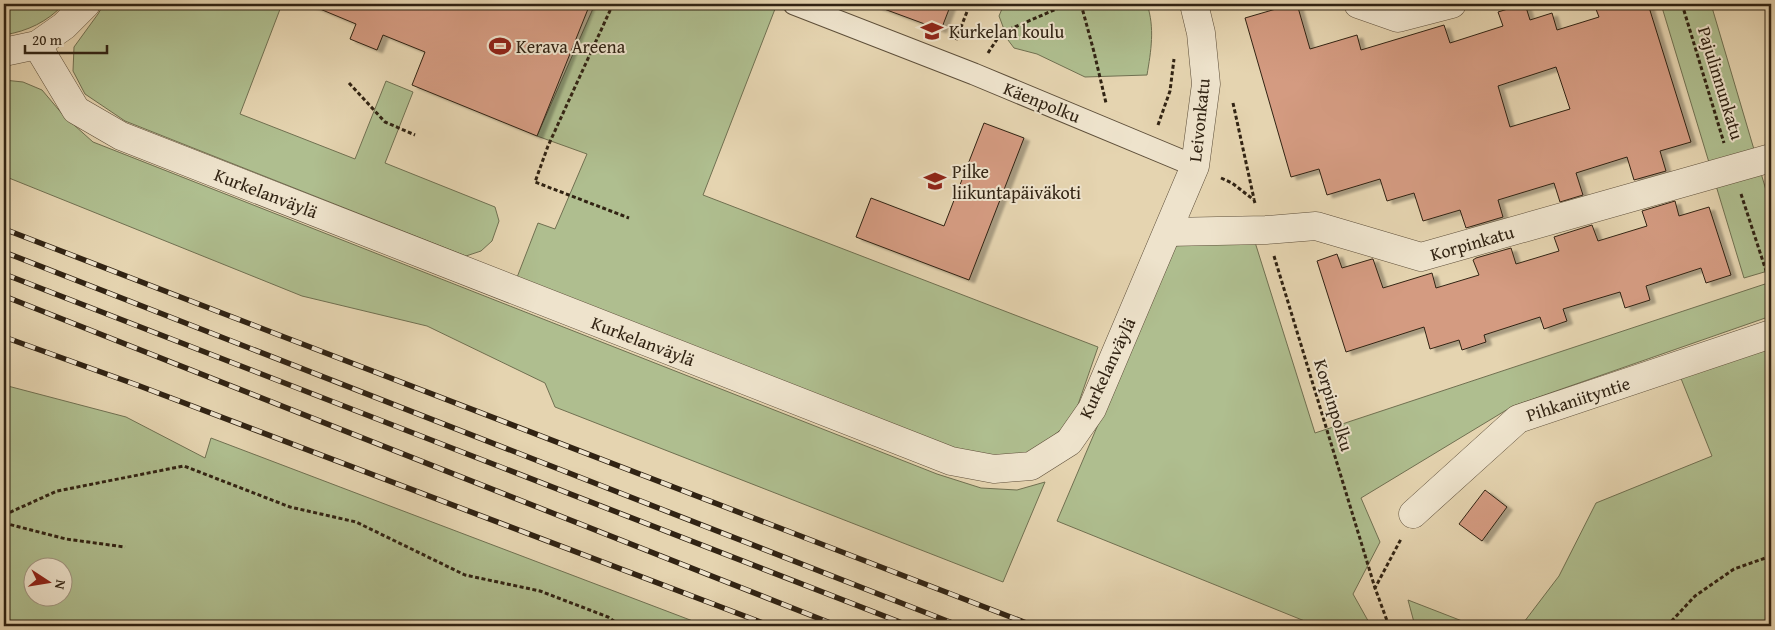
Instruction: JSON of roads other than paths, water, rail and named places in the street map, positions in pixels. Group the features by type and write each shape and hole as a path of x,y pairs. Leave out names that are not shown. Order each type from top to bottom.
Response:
{"street":[{"path":"4,52 37,45 64,26 86,4"},
{"name":"Käenpolku","path":"794,4 974,74 1195,166"},
{"name":"Leivonkatu","path":"1168,232 1195,166 1206,84 1202,33 1194,4"},
{"path":"1358,4 1398,18 1452,4"},
{"name":"Kurkelanväylä","path":"37,45 76,110 121,136 951,461 994,469 1031,466 1069,442 1092,409 1168,232"},
{"name":"Korpinkatu","path":"1168,232 1266,230 1316,226 1421,257 1771,158"},
{"name":"Pihkaniityntie","path":"1413,514 1518,419 1771,334"}],"railway":[{"path":"4,229 1034,626"},
{"path":"4,252 960,626"},
{"path":"4,274 910,626"},
{"path":"4,296 838,626"},
{"path":"4,337 137,385 771,626"}],"place":[{"name":"Kurkelan koulu","path":"932,31"},
{"name":"Kerava Areena","path":"500,46"},
{"name":"Pilke liikuntapäiväkoti","path":"935,181"}]}
